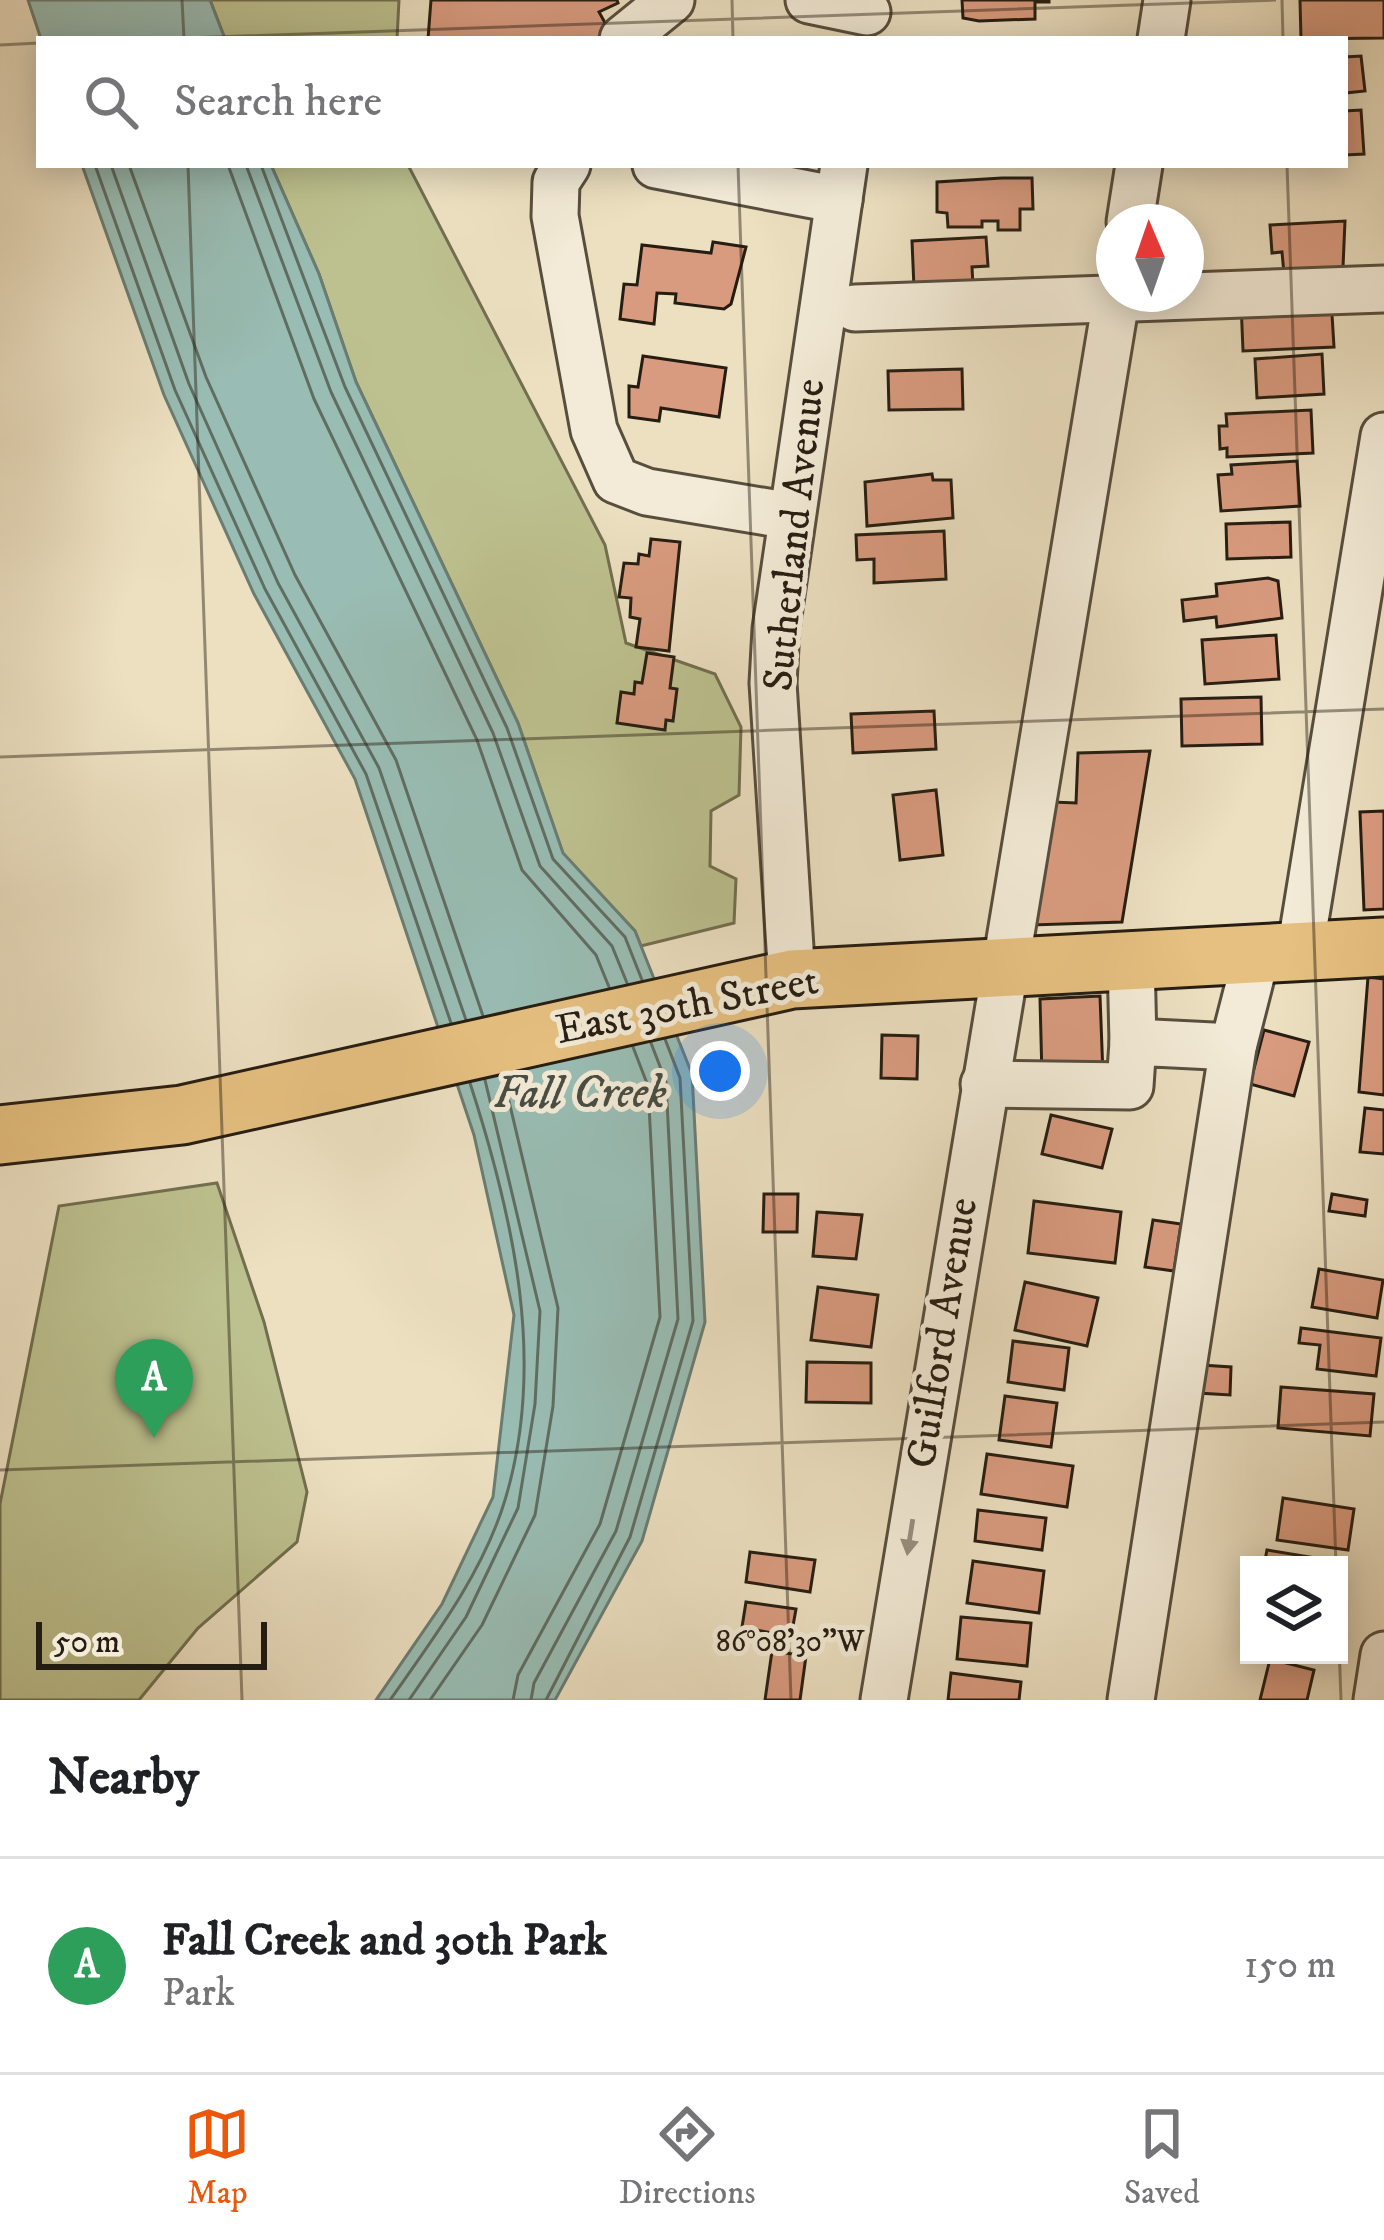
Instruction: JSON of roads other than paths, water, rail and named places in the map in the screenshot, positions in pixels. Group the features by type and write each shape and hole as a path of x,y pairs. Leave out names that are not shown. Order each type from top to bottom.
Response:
{"main road":[{"name":"East 30th Street","path":"0,1135 182,1115 792,980 1384,947"}],"street":[{"path":"627,36 671,0"},
{"path":"809,0 866,17"},
{"path":"1161,36 1167,0"},
{"path":"565,168 556,182 555,215 595,430 616,480 647,492 791,516"},
{"path":"687,168 841,183"},
{"path":"1133,204 1139,168"},
{"name":"Sutherland Avenue","path":"792,980 773,682 791,516 841,183"},
{"path":"1204,293 1384,289"},
{"path":"855,308 1096,296"},
{"name":"Guilford Avenue","path":"884,1700 1114,312"},
{"path":"1131,1700 1233,1047 1279,952 1384,436"},
{"path":"984,1084 1130,1086 1131,959"},
{"path":"1133,1042 1233,1047"},
{"path":"1377,1700 1384,1655"}],"water":[{"path":"28,0 210,0 224,36 40,36"},
{"name":"Fall Creek","path":"83,168 272,168 319,274 356,382 518,723 563,853 635,931 692,1074 705,1322 642,1541 555,1700 376,1700 442,1604 493,1497 514,1315 474,1135 355,779 254,594 164,395"}],"place":[{"name":"Fall Creek and 30th Park","path":"154,1438"}]}
